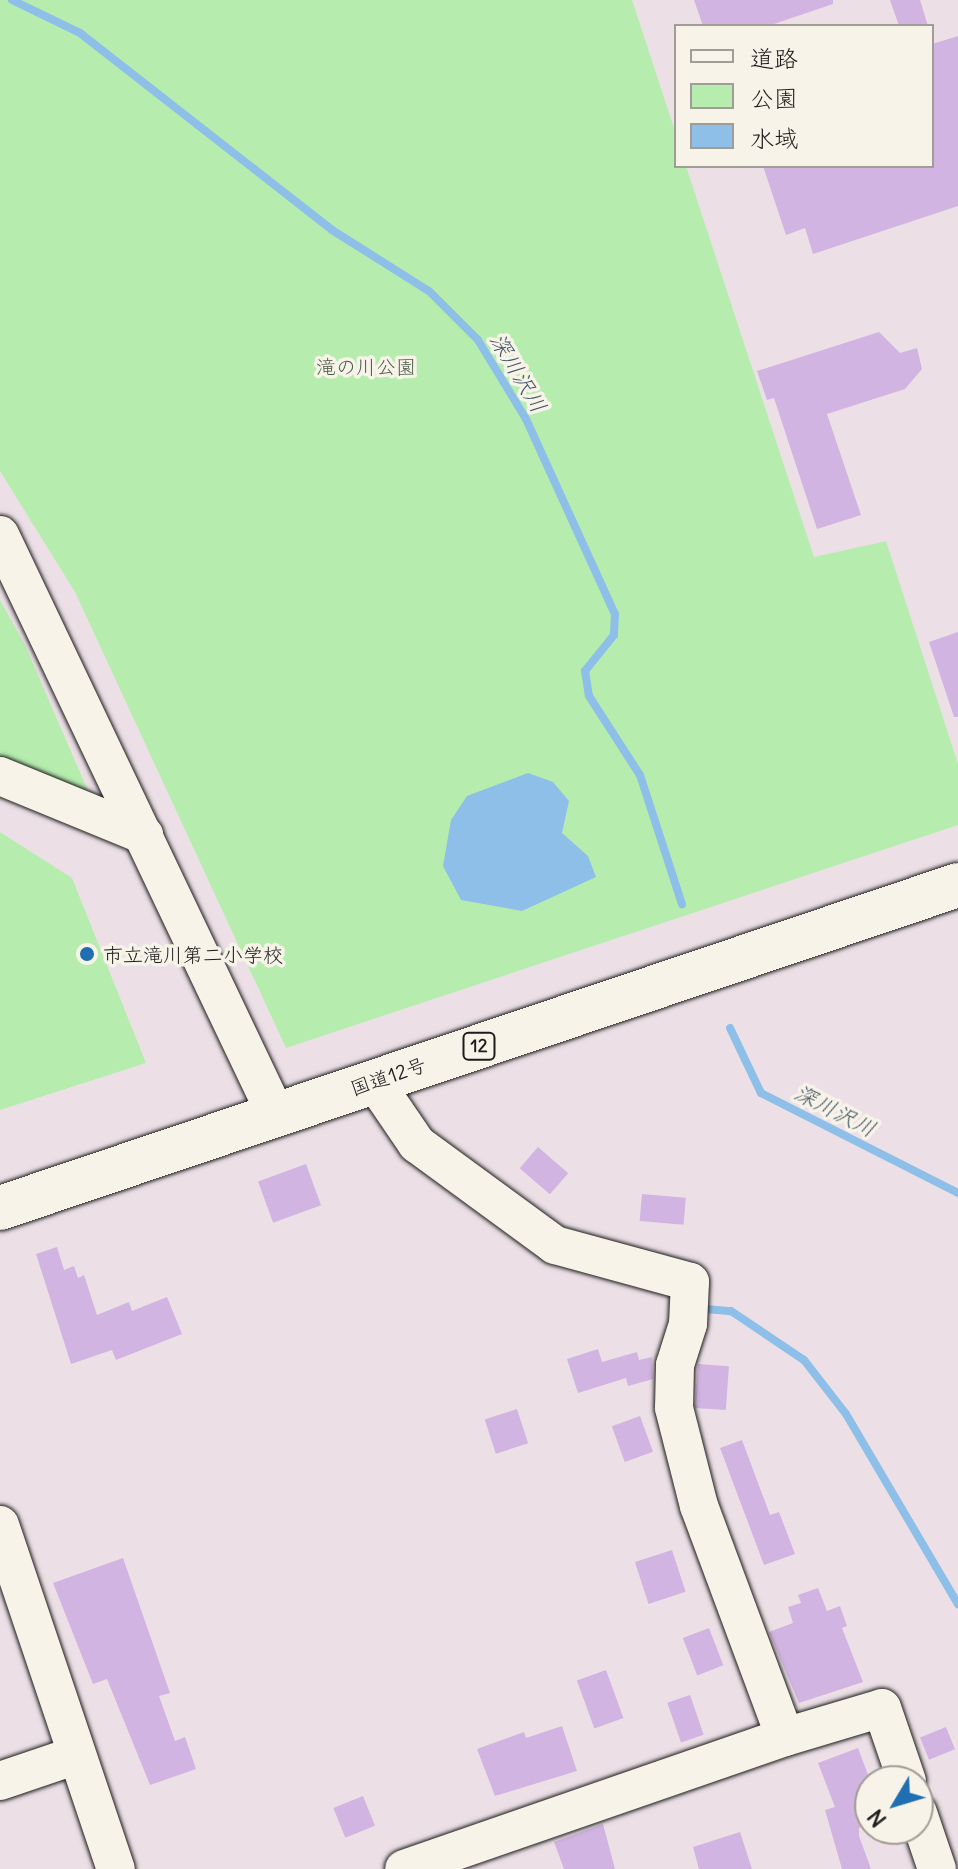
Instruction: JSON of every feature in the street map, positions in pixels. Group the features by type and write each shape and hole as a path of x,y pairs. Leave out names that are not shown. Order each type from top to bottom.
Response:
{"highway":[{"name":"国道12号","path":"0,1208 958,885"}],"street":[{"path":"0,535 276,1115"},
{"path":"0,776 144,835"},
{"path":"374,1081 417,1144 555,1245 690,1282 688,1324 675,1365 674,1408 699,1506 785,1737"},
{"path":"0,1525 116,1869"},
{"path":"404,1869 785,1737 882,1708 902,1765"},
{"path":"0,1781 77,1755"},
{"path":"929,1845 937,1869"}],"green space":[{"name":"滝の川公園","path":"0,0 632,0 674,128 674,168 687,168 814,557 886,541 958,764 958,825 286,1048 75,592 0,471"},
{"path":"0,600 25,645 89,793 0,756"},
{"path":"0,832 72,878 146,1063 0,1110"}],"water":[{"path":"528,773 553,782 569,801 562,833 588,856 596,877 522,911 461,900 443,866 451,820 467,796"}],"building":[{"path":"694,0 833,0 833,4 774,24 702,24"},
{"path":"890,0 920,0 927,24 898,24"},
{"path":"958,36 958,206 813,254 805,228 786,235 764,168 934,168 934,43"},
{"path":"879,332 900,353 917,348 922,369 905,389 827,414 861,515 817,529 774,398 767,400 757,371"},
{"path":"958,632 958,717 954,717 929,642"},
{"path":"538,1147 568,1173 550,1194 520,1168"},
{"path":"306,1164 321,1205 273,1223 258,1181"},
{"path":"642,1194 686,1198 683,1225 640,1221"},
{"path":"57,1247 64,1270 74,1266 78,1278 84,1275 97,1315 129,1302 132,1311 167,1297 182,1334 116,1360 112,1350 71,1364 36,1254"},
{"path":"598,1349 602,1362 637,1352 639,1360 652,1357 653,1379 628,1386 626,1378 578,1393 567,1359"},
{"path":"698,1364 729,1366 726,1410 695,1408"},
{"path":"517,1409 528,1443 496,1454 485,1420"},
{"path":"640,1416 653,1452 625,1462 612,1426"},
{"path":"742,1440 770,1515 779,1512 795,1554 764,1565 720,1448"},
{"path":"672,1550 686,1592 649,1604 635,1562"},
{"path":"123,1558 170,1693 159,1696 175,1741 185,1737 196,1769 150,1785 107,1679 93,1684 53,1583"},
{"path":"818,1588 827,1611 840,1606 847,1626 842,1628 863,1682 799,1703 769,1632 793,1623 788,1607 801,1603 798,1595"},
{"path":"709,1628 723,1665 697,1675 683,1638"},
{"path":"606,1670 623,1718 594,1729 577,1681"},
{"path":"690,1695 704,1735 681,1743 667,1703"},
{"path":"562,1726 577,1771 495,1796 477,1749 524,1732 526,1738"},
{"path":"946,1727 955,1749 929,1760 920,1737"},
{"path":"858,1748 864,1765 854,1765 854,1845 862,1845 871,1869 842,1869 825,1810 835,1807 818,1763"},
{"path":"363,1796 375,1826 345,1838 333,1808"},
{"path":"603,1824 615,1869 564,1869 554,1842"},
{"path":"740,1832 752,1869 699,1869 693,1847"}],"waterway":[{"name":"深川沢川","path":"12,0 80,33 332,230 429,291 478,340 526,419 615,614 614,635 585,671 589,696 640,775 682,904"},
{"name":"深川沢川","path":"730,1028 761,1093 958,1193"},
{"path":"706,1309 731,1311 804,1360 846,1414 958,1604"}],"place":[{"name":"市立滝川第二小学校","path":"87,954"}]}
